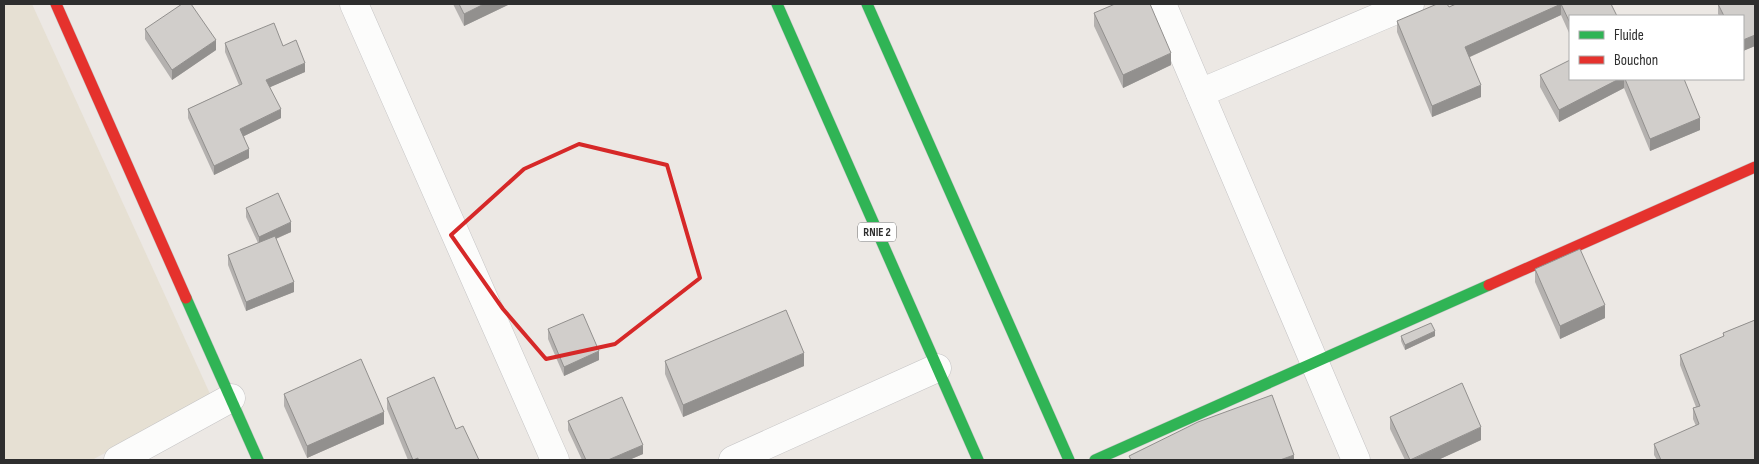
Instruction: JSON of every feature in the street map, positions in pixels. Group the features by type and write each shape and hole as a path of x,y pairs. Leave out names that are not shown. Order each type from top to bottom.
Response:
{"street":[{"path":"56,4 258,460"},
{"path":"354,4 555,460"},
{"name":"RNIE 2","path":"777,4 978,460"},
{"path":"867,4 1068,460"},
{"path":"1162,4 1356,460"},
{"path":"1200,93 1410,4"},
{"path":"1095,460 1755,168"},
{"path":"733,460 937,368"},
{"path":"118,460 231,398"}],"highlighted area":[{"path":"579,144 667,165 700,278 615,344 546,359 503,309 451,235 524,169"}],"shaded area":[{"path":"4,4 32,4 211,396 92,460 4,460"}],"building":[{"path":"182,4 191,4 216,40 172,70 145,29"},
{"path":"459,4 484,4 464,14"},
{"path":"1115,4 1150,4 1171,53 1123,75 1094,13"},
{"path":"1437,4 1447,4 1449,7 1456,4 1561,4 1465,47 1481,85 1432,106 1397,21"},
{"path":"1561,4 1611,4 1616,15 1569,15 1569,21"},
{"path":"1718,4 1755,4 1755,35 1744,40 1744,15 1724,15"},
{"path":"274,23 283,46 296,40 305,63 266,80 281,109 240,129 249,149 214,166 188,109 242,84 225,43"},
{"path":"1569,60 1569,80 1617,80 1559,110 1540,75"},
{"path":"1625,80 1684,80 1700,118 1650,139"},
{"path":"278,193 291,222 259,237 246,208"},
{"path":"275,236 294,282 246,302 228,255"},
{"path":"1580,249 1605,305 1560,326 1535,269"},
{"path":"786,310 804,353 683,405 665,361"},
{"path":"583,314 599,351 564,367 548,329"},
{"path":"1755,320 1755,460 1661,460 1654,444 1699,424 1693,408 1700,406 1680,355 1724,336 1723,333"},
{"path":"1431,323 1435,331 1405,345 1401,336"},
{"path":"361,359 384,412 307,446 284,394"},
{"path":"434,377 456,429 463,426 479,460 418,460 418,458 413,460 387,398"},
{"path":"1462,383 1481,427 1410,460 1390,417"},
{"path":"1272,395 1294,455 1280,460 1131,460 1129,456 1198,422"},
{"path":"622,397 643,445 608,460 586,460 568,421"}],"traffic: fast":[{"path":"777,4 978,460"},
{"path":"867,4 1069,460"},
{"path":"1095,460 1489,285"},
{"path":"186,298 258,460"}],"traffic: jam":[{"path":"56,4 186,298"},
{"path":"1489,285 1755,167"}]}
